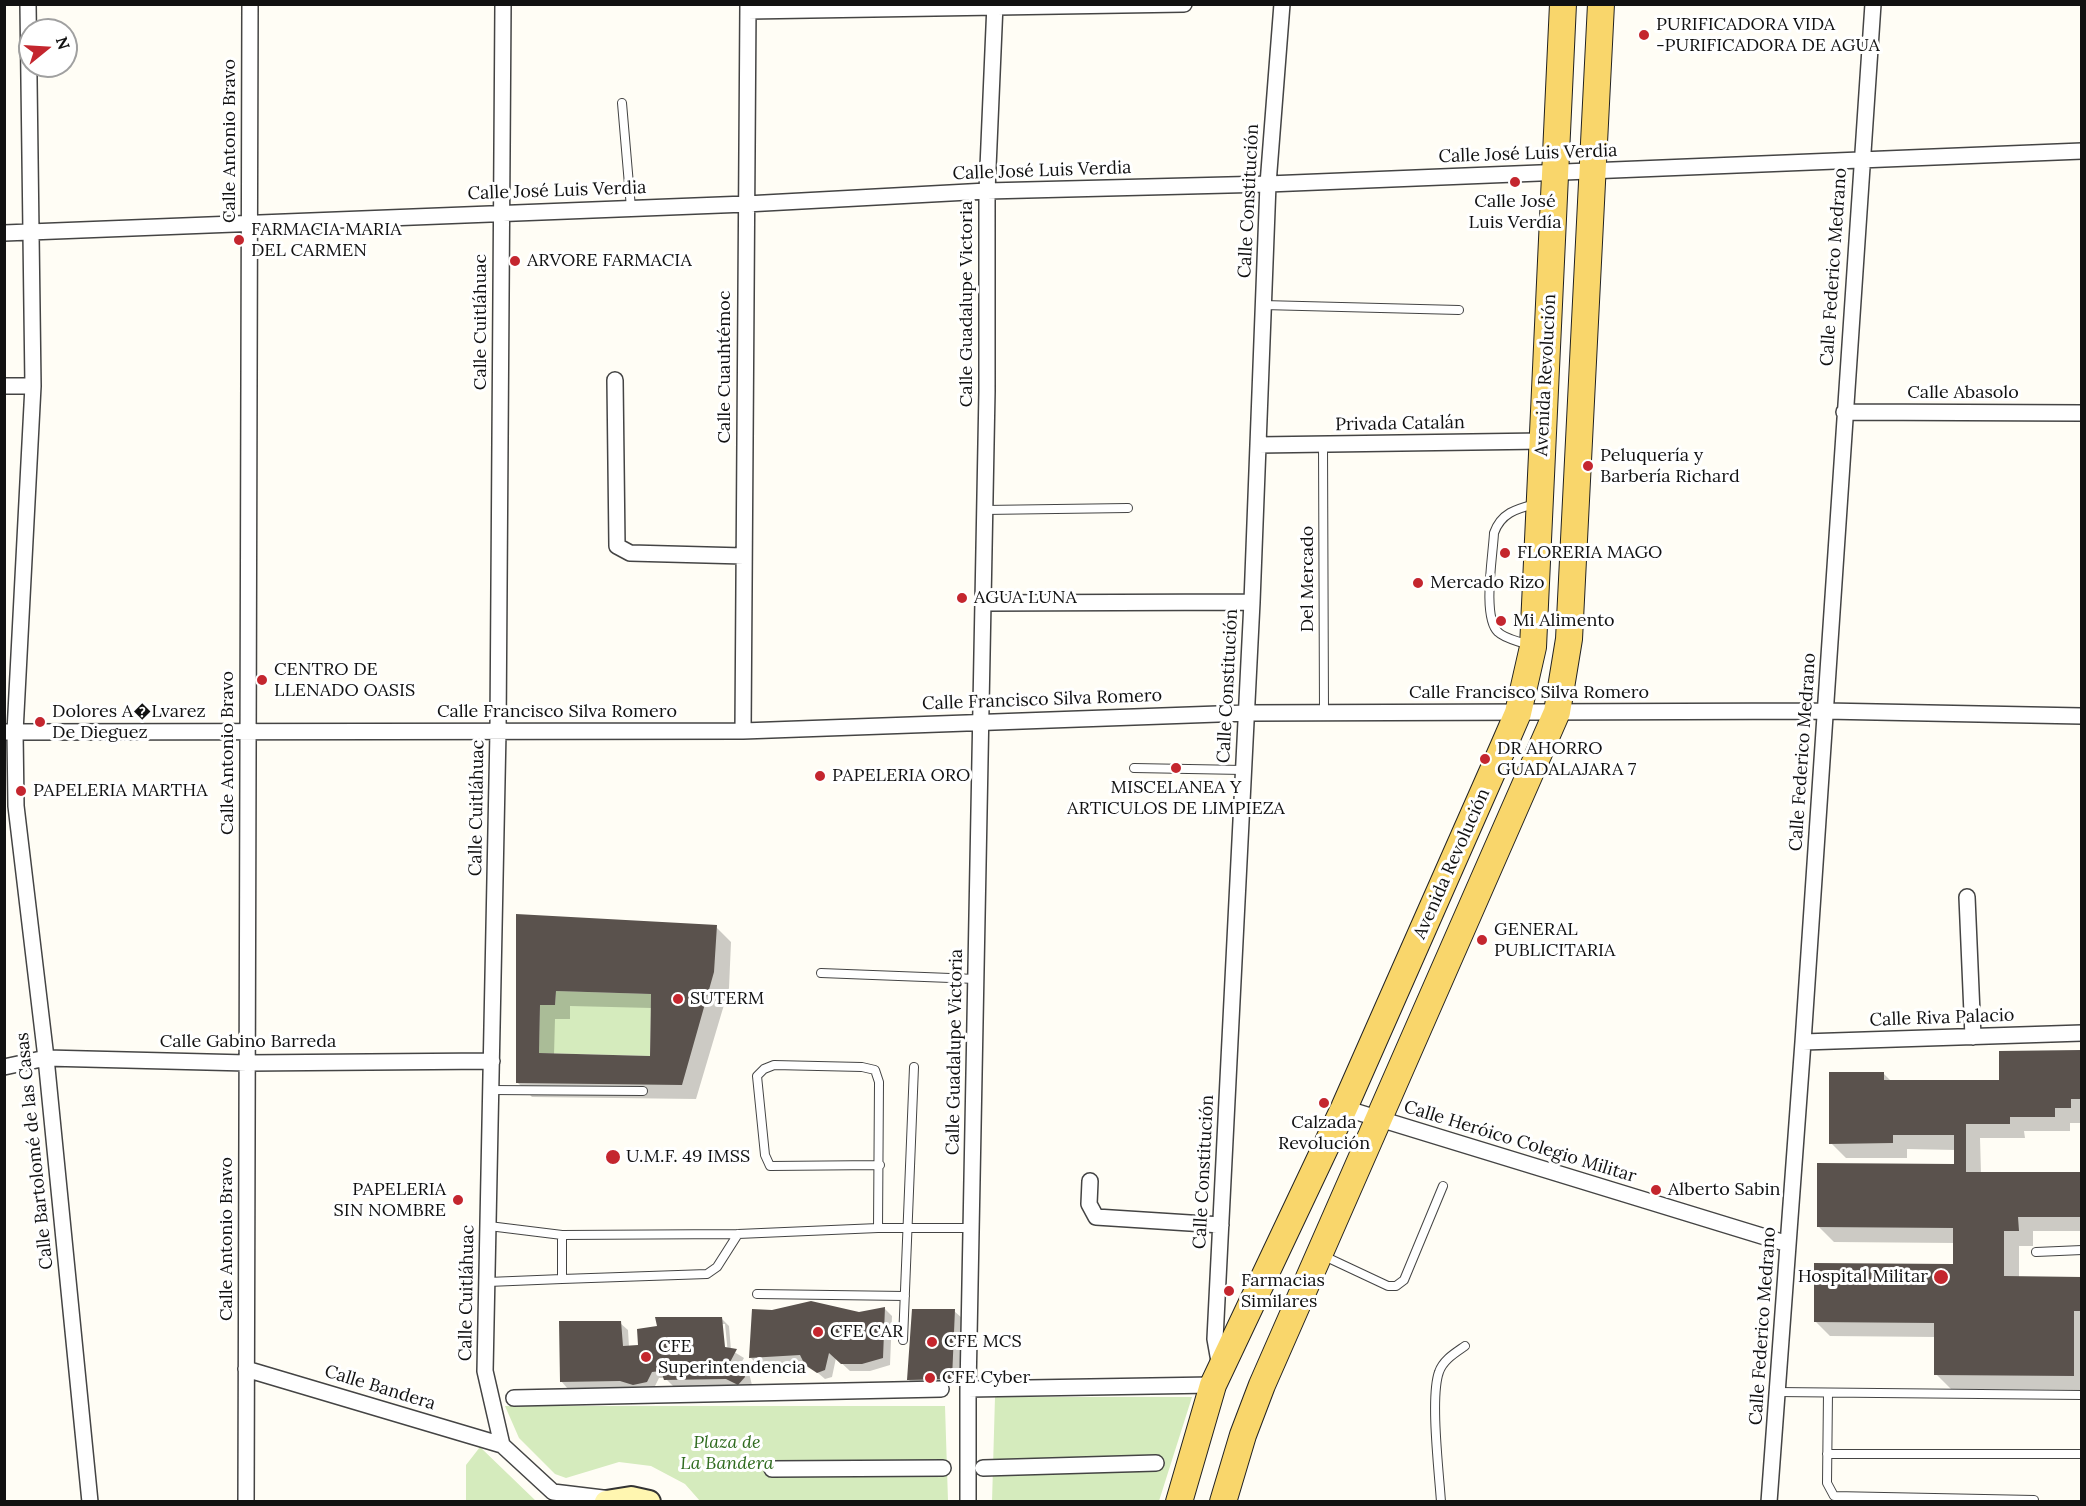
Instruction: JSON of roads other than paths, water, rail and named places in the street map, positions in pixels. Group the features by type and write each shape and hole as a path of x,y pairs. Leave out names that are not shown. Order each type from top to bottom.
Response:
{"main road":[{"name":"Avenida Revolución","path":"1179,1502 1217,1378 1344,1108 1518,712 1533,647 1563,4"},
{"name":"Avenida Revolución","path":"1223,1502 1247,1425 1557,712 1569,639 1601,4"},
{"path":"609,1500 631,1498 650,1502"}],"street":[{"name":"Calle Bartolomé de las Casas","path":"28,4 33,386 10,732 16,806 46,1058 90,1502"},
{"name":"Calle Antonio Bravo","path":"246,1502 250,4"},
{"name":"Calle Cuitláhuac","path":"502,1445 485,1371 498,731 503,4"},
{"path":"748,8 1184,4"},
{"name":"Calle Constitución","path":"1217,1378 1215,1339 1252,602 1268,184 1282,4"},
{"name":"Calle Federico Medrano","path":"1769,1502 1803,1042 1873,4"},
{"name":"Calle Guadalupe Victoria","path":"968,1502 968,1389 983,603 987,191 995,6"},
{"name":"Calle Cuauhtémoc","path":"743,731 748,8"},
{"name":"Calle José Luis Verdia","path":"4,233 746,204 987,191 1268,184 2082,151"},
{"path":"615,380 617,546 630,554 744,556"},
{"path":"4,386 33,386"},
{"name":"Calle Abasolo","path":"1844,412 2082,413"},
{"name":"Privada Catalán","path":"1258,446 1543,441"},
{"path":"983,603 1252,602"},
{"name":"Calle Francisco Silva Romero","path":"10,732 743,731 1246,713 1825,711 2082,716"},
{"path":"1967,897 1973,1037"},
{"name":"Calle Riva Palacio","path":"1803,1042 2082,1033"},
{"name":"Calle Gabino Barreda","path":"4,1066 46,1058 247,1063 492,1061"},
{"name":"Calle Heróico Colegio Militar","path":"1344,1108 1788,1244"},
{"path":"1090,1181 1089,1204 1096,1217 1221,1225"},
{"name":"Calle Bandera","path":"246,1369 502,1445"},
{"path":"968,1389 1217,1378"},
{"path":"514,1398 941,1389"},
{"path":"502,1445 553,1492 609,1500"},
{"path":"983,1468 1156,1463"},
{"path":"772,1469 943,1468"}],"lane":[{"path":"622,102 631,208"},
{"path":"1263,305 1459,310"},
{"name":"Del Mercado","path":"1323,445 1323,713"},
{"path":"1533,647 1498,633 1491,623 1489,608 1494,533 1498,521 1506,514 1540,502"},
{"path":"984,510 1128,508"},
{"path":"1134,768 1243,770"},
{"path":"820,974 976,979"},
{"path":"878,1228 880,1165 879,1082 875,1071 862,1066 774,1065 764,1069 758,1076 765,1155 770,1166 880,1165"},
{"path":"903,1340 915,1067"},
{"path":"490,1090 643,1091"},
{"path":"1320,1255 1389,1286 1396,1286 1404,1280 1443,1186"},
{"path":"489,1226 562,1235 738,1234 878,1228 972,1228"},
{"path":"488,1282 707,1274 717,1267 738,1234"},
{"path":"562,1235 562,1279"},
{"path":"2036,1252 2082,1250"},
{"path":"757,1294 905,1296"},
{"path":"1441,1502 1436,1402 1439,1371 1448,1358 1465,1346"},
{"path":"1777,1392 2082,1395"},
{"path":"1828,1392 1829,1490 1834,1496 1841,1498 2034,1500"},
{"path":"1827,1454 2082,1454"}],"place":[{"name":"PURIFICADORA VIDA -PURIFICADORA DE AGUA","path":"1644,35"},
{"name":"Calle José Luis Verdía","path":"1515,182"},
{"name":"FARMACIA MARIA DEL CARMEN","path":"239,240"},
{"name":"ARVORE FARMACIA","path":"515,261"},
{"name":"Peluquería y Barbería Richard","path":"1588,466"},
{"name":"FLORERIA MAGO","path":"1505,553"},
{"name":"Mercado Rizo","path":"1418,583"},
{"name":"AGUA LUNA","path":"962,598"},
{"name":"Mi Alimento","path":"1501,621"},
{"name":"CENTRO DE LLENADO OASIS","path":"262,680"},
{"name":"Dolores A�Lvarez De Dieguez","path":"40,722"},
{"name":"DR AHORRO GUADALAJARA 7","path":"1485,759"},
{"name":"MISCELANEA Y ARTICULOS DE LIMPIEZA","path":"1176,768"},
{"name":"PAPELERIA ORO","path":"820,776"},
{"name":"PAPELERIA MARTHA","path":"21,791"},
{"name":"GENERAL PUBLICITARIA","path":"1482,940"},
{"name":"SUTERM","path":"678,999"},
{"name":"Calzada Revolución","path":"1324,1103"},
{"name":"U.M.F. 49 IMSS","path":"613,1157"},
{"name":"Alberto Sabin","path":"1656,1190"},
{"name":"PAPELERIA SIN NOMBRE","path":"458,1200"},
{"name":"Hospital Militar","path":"1941,1277"},
{"name":"Farmacias Similares","path":"1229,1291"},
{"name":"CFE CAR","path":"818,1332"},
{"name":"CFE MCS","path":"932,1342"},
{"name":"CFE Superintendencia","path":"646,1357"},
{"name":"CFE Cyber","path":"930,1378"}],"park label":[{"name":"Plaza de La Bandera","path":"727,1453"}]}
